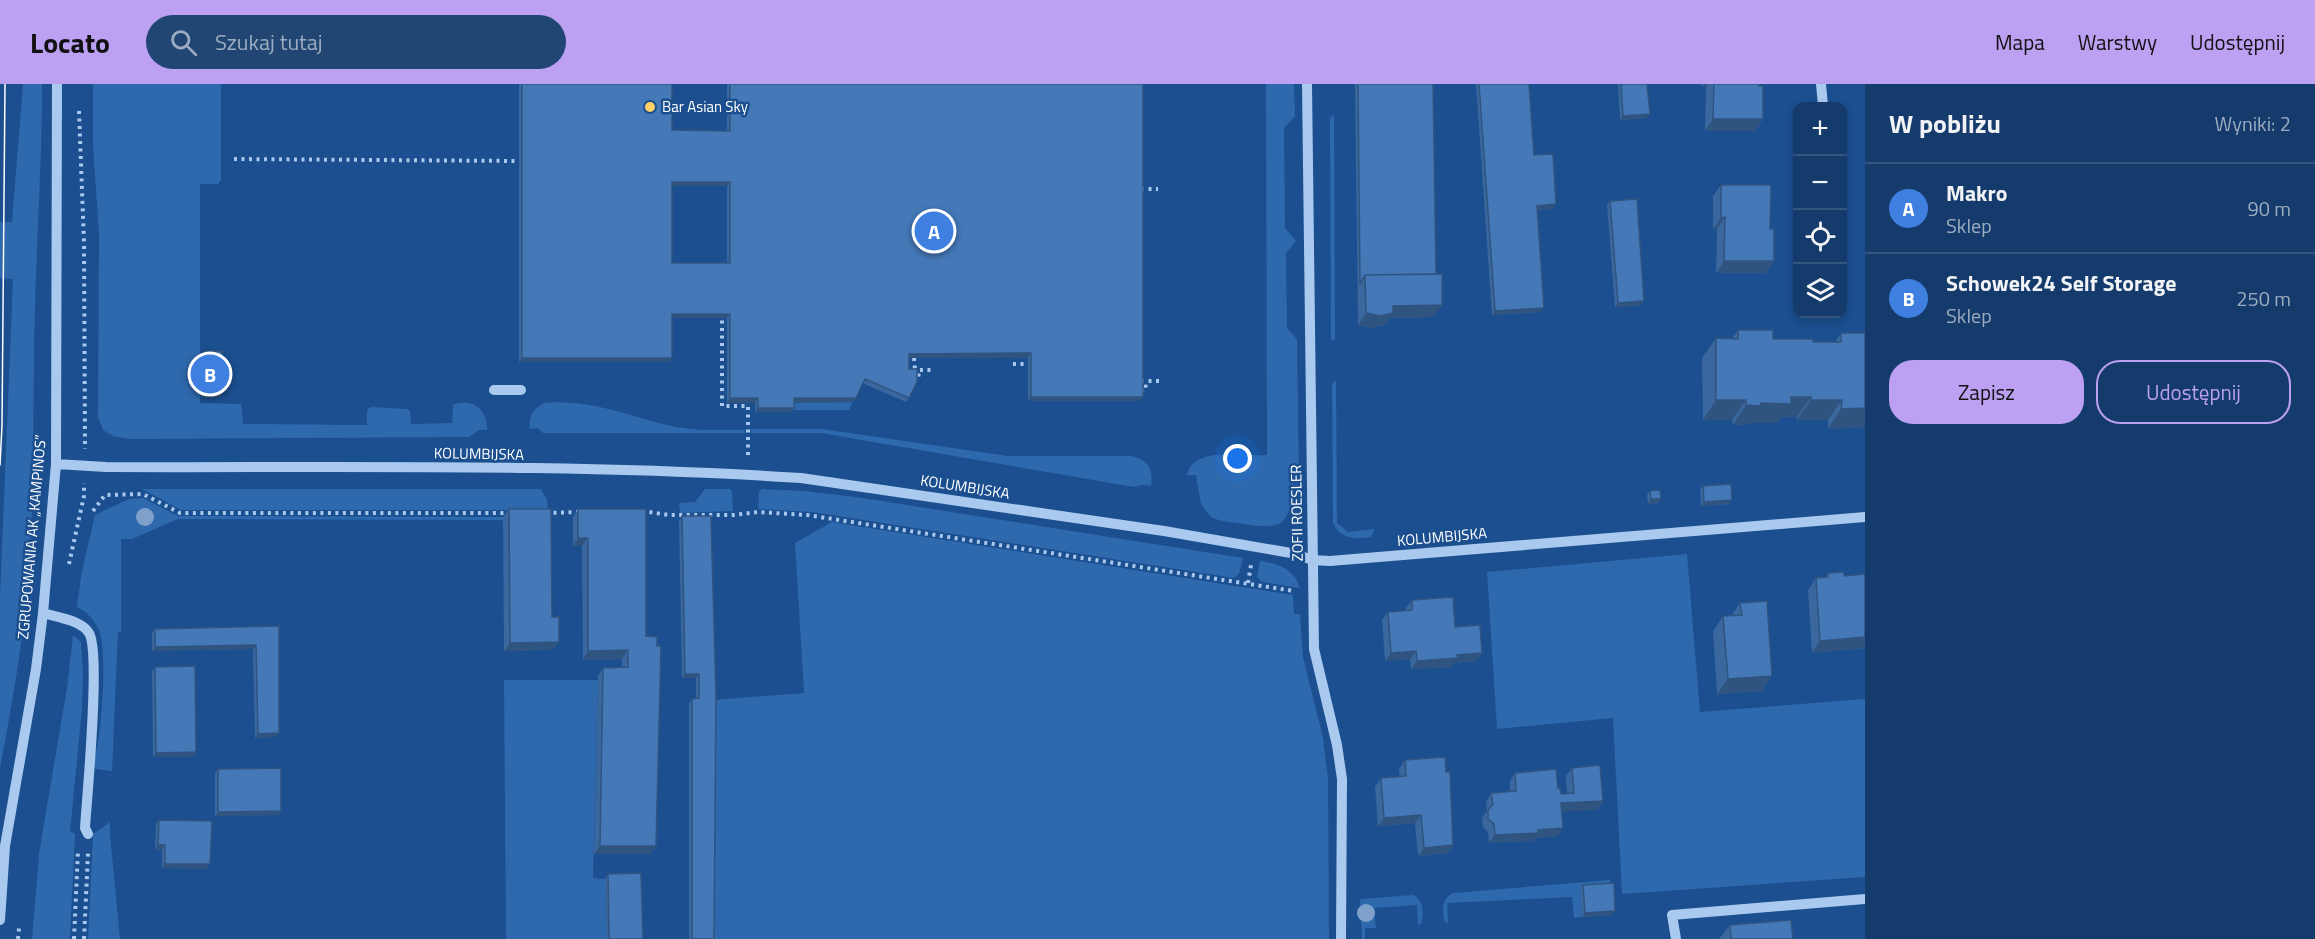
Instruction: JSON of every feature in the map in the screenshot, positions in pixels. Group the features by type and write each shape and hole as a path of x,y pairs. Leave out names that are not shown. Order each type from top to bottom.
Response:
{"street":[{"name":"ZGRUPOWANIA AK „KAMPINOS”","path":"0,920 5,846 36,669 43,613 56,464 57,84"},
{"name":"ZOFII ROESLER","path":"1307,84 1314,649 1337,745 1342,779 1341,939"},
{"path":"1821,84 1823,102"},
{"path":"494,390 521,390"},
{"name":"KOLUMBIJSKA","path":"56,464 117,467 494,468 801,478 1164,531 1291,553 1313,560 1355,559 1865,517"},
{"path":"43,613 83,627 93,641 94,669 86,831"},
{"path":"1676,939 1672,915 1865,899"}],"path":[{"path":"234,159 519,161"},
{"path":"1141,189 1158,189"},
{"path":"722,303 722,406 733,404 757,406"},
{"path":"914,358 915,370 931,370"},
{"path":"1013,364 1028,364"},
{"path":"914,380 918,380 918,370"},
{"path":"1140,391 1146,390 1143,381 1161,381"},
{"path":"748,406 748,458"},
{"path":"93,511 105,495 143,494 180,513 512,513"},
{"path":"641,511 669,515 752,513 807,515 1313,593"},
{"path":"536,513 588,512"},
{"path":"74,939 79,833 86,831 84,939"}],"shaded area":[{"path":"23,84 42,84 35,307 32,518 22,634 0,769 0,597 13,279 0,278 0,222 12,222"},
{"path":"93,84 221,84 221,180 218,184 200,184 200,403 241,404 243,424 367,425 367,410 371,407 407,409 410,411 411,424 452,423 453,405 466,403 482,411 487,430 479,430 469,437 129,439 113,436 103,430 98,417 99,234 93,146"},
{"path":"1266,84 1294,84 1295,116 1284,128 1285,228 1296,241 1286,253 1287,328 1297,339 1299,486 1291,487 1289,510 1281,522 1275,525 1257,526 1227,522 1211,517 1201,504 1196,475 1187,475 1191,466 1209,456 1267,455"},
{"path":"1334,115 1335,340 1331,340 1330,118"},
{"path":"1336,380 1337,523 1348,532 1375,529 1371,537 1349,537 1340,532 1333,522 1332,384"},
{"path":"853,402 849,410 791,410 791,403"},
{"path":"544,403 592,405 680,428 744,430 745,433 543,433 538,428 530,429 530,420 532,413"},
{"path":"750,429 822,429 1008,456 1131,456 1137,457 1148,466 1152,475 1151,486 1134,487 821,433 751,433"},
{"path":"142,489 541,489 547,500 548,510 181,510"},
{"path":"705,489 730,489 733,511 680,513 679,503 695,502"},
{"path":"762,489 856,497 1243,558 1239,574 1234,578 813,512 758,509 759,492"},
{"path":"143,498 178,516 503,517 504,520 178,519 132,539 121,539 121,632 118,632 112,771 95,769 94,759 102,702 103,653 97,626 87,613 77,607 81,576 95,515 129,499"},
{"path":"832,522 1293,595 1294,614 1300,614 1303,657 1323,738 1328,779 1329,939 711,939 712,700 804,693 795,543"},
{"path":"1687,554 1700,712 1865,699 1865,877 1622,894 1613,718 1497,729 1487,572"},
{"path":"1260,561 1289,571 1300,588 1262,582 1257,577"},
{"path":"73,635 81,642 83,674 70,832 75,833 70,939 32,939 39,854 67,688"},
{"path":"504,680 598,680 593,878 605,879 606,939 506,939"},
{"path":"110,822 120,939 88,939 93,834"},
{"path":"1610,880 1611,888 1580,890 1582,917 1574,918 1572,897 1447,903 1448,924 1444,921 1443,908 1453,893"},
{"path":"1413,895 1417,897 1422,908 1421,924 1418,925 1417,905 1374,908 1376,928 1365,928 1365,939 1362,939 1360,899"}],"building":[{"path":"522,84 672,84 672,130 730,131 730,84 1143,84 1143,397 1031,397 1031,353 909,354 909,369 917,369 917,382 909,398 865,379 856,398 794,398 794,408 758,408 758,398 730,398 730,314 672,314 672,358 522,358","holes":["672,182 730,182 730,263 672,263"]},
{"path":"1358,84 1433,84 1436,274 1365,275 1360,283"},
{"path":"1479,84 1529,84 1534,155 1553,154 1556,204 1537,206 1544,308 1495,311"},
{"path":"1621,84 1647,84 1650,114 1623,116"},
{"path":"1714,84 1759,84 1763,86 1763,119 1713,119"},
{"path":"1721,185 1771,185 1770,229 1774,229 1774,261 1724,261 1725,217 1721,218"},
{"path":"1637,199 1644,301 1618,303 1610,201"},
{"path":"1442,274 1442,305 1393,306 1393,313 1380,316 1366,313 1365,275"},
{"path":"1738,330 1773,330 1773,339 1813,339 1813,342 1841,342 1841,333 1865,333 1865,408 1841,409 1842,400 1811,400 1811,397 1791,397 1791,404 1761,403 1761,406 1746,405 1746,400 1716,400 1716,338 1738,339"},
{"path":"204,351 222,351 222,394 204,394"},
{"path":"1731,484 1732,500 1704,502 1703,486"},
{"path":"1660,490 1661,499 1651,499 1650,491"},
{"path":"509,509 551,509 552,617 559,617 559,642 510,643"},
{"path":"578,509 646,509 646,636 657,637 657,646 661,646 656,846 600,846 603,668 628,667 628,650 588,651 588,538 578,538"},
{"path":"682,516 711,516 716,698 714,939 692,939 692,699 699,698 699,674 685,674"},
{"path":"1844,572 1844,576 1865,574 1865,637 1820,641 1816,578 1828,577 1828,573"},
{"path":"1453,597 1455,627 1480,625 1482,653 1457,655 1458,658 1417,661 1416,651 1391,653 1388,612 1412,610 1412,600"},
{"path":"1767,601 1772,676 1728,679 1723,616 1742,615 1740,603"},
{"path":"279,626 279,733 258,734 256,645 155,647 155,629"},
{"path":"195,666 196,752 156,753 155,667"},
{"path":"1445,757 1446,772 1450,772 1453,845 1424,848 1421,815 1384,818 1381,778 1406,776 1405,760"},
{"path":"1600,765 1603,801 1561,803 1563,828 1538,830 1538,833 1495,835 1494,824 1488,819 1488,810 1493,804 1491,793 1516,791 1515,773 1556,769 1561,794 1574,793 1572,768"},
{"path":"281,768 281,811 218,812 218,769"},
{"path":"159,820 212,821 210,864 165,864 165,845 158,845"},
{"path":"641,873 643,939 609,939 608,874"},
{"path":"1614,883 1615,911 1585,913 1583,885"},
{"path":"1791,920 1793,939 1731,939 1730,925"}],"tram line":[{"path":"0,465 5,84"}],"place":[{"name":"Bar Asian Sky","path":"650,107"},
{"name":"Makro","path":"934,231"},
{"name":"Schowek24 Self Storage","path":"210,374"}]}
